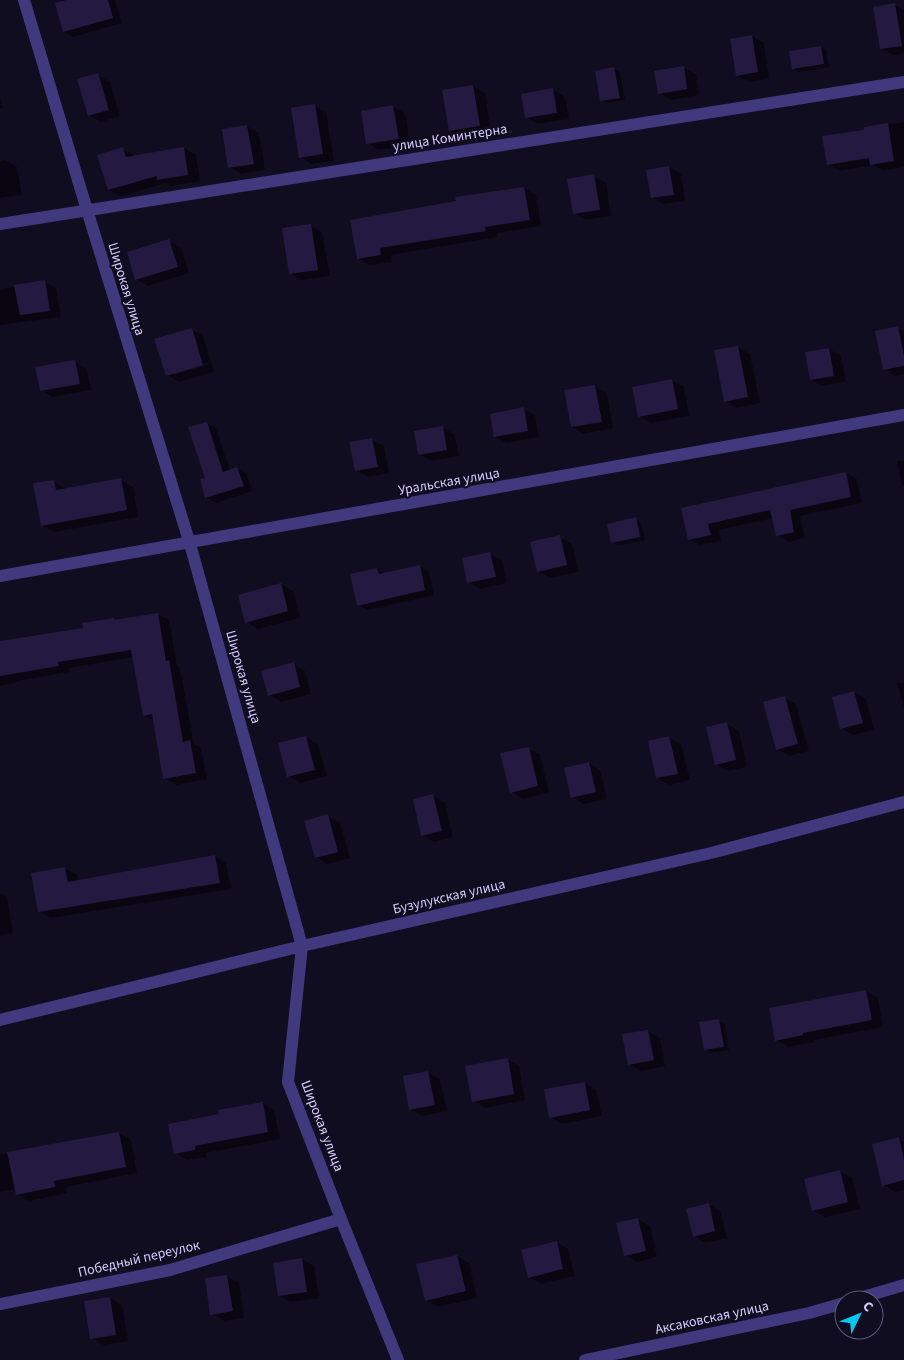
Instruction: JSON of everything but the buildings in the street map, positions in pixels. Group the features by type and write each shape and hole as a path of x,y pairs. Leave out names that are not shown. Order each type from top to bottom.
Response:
{"street":[{"name":"Широкая улица","path":"24,0 86,210 190,544 302,946 288,1082 398,1360"},
{"name":"улица Коминтерна","path":"0,224 904,82"},
{"name":"Уральская улица","path":"0,576 190,544 904,415"},
{"name":"Бузулукская улица","path":"0,1020 302,946 711,852 904,802"},
{"name":"Победный переулок","path":"0,1304 170,1270 341,1219"},
{"path":"884,1290 904,1284"},
{"name":"Аксаковская улица","path":"585,1360 808,1313 834,1306"}]}
